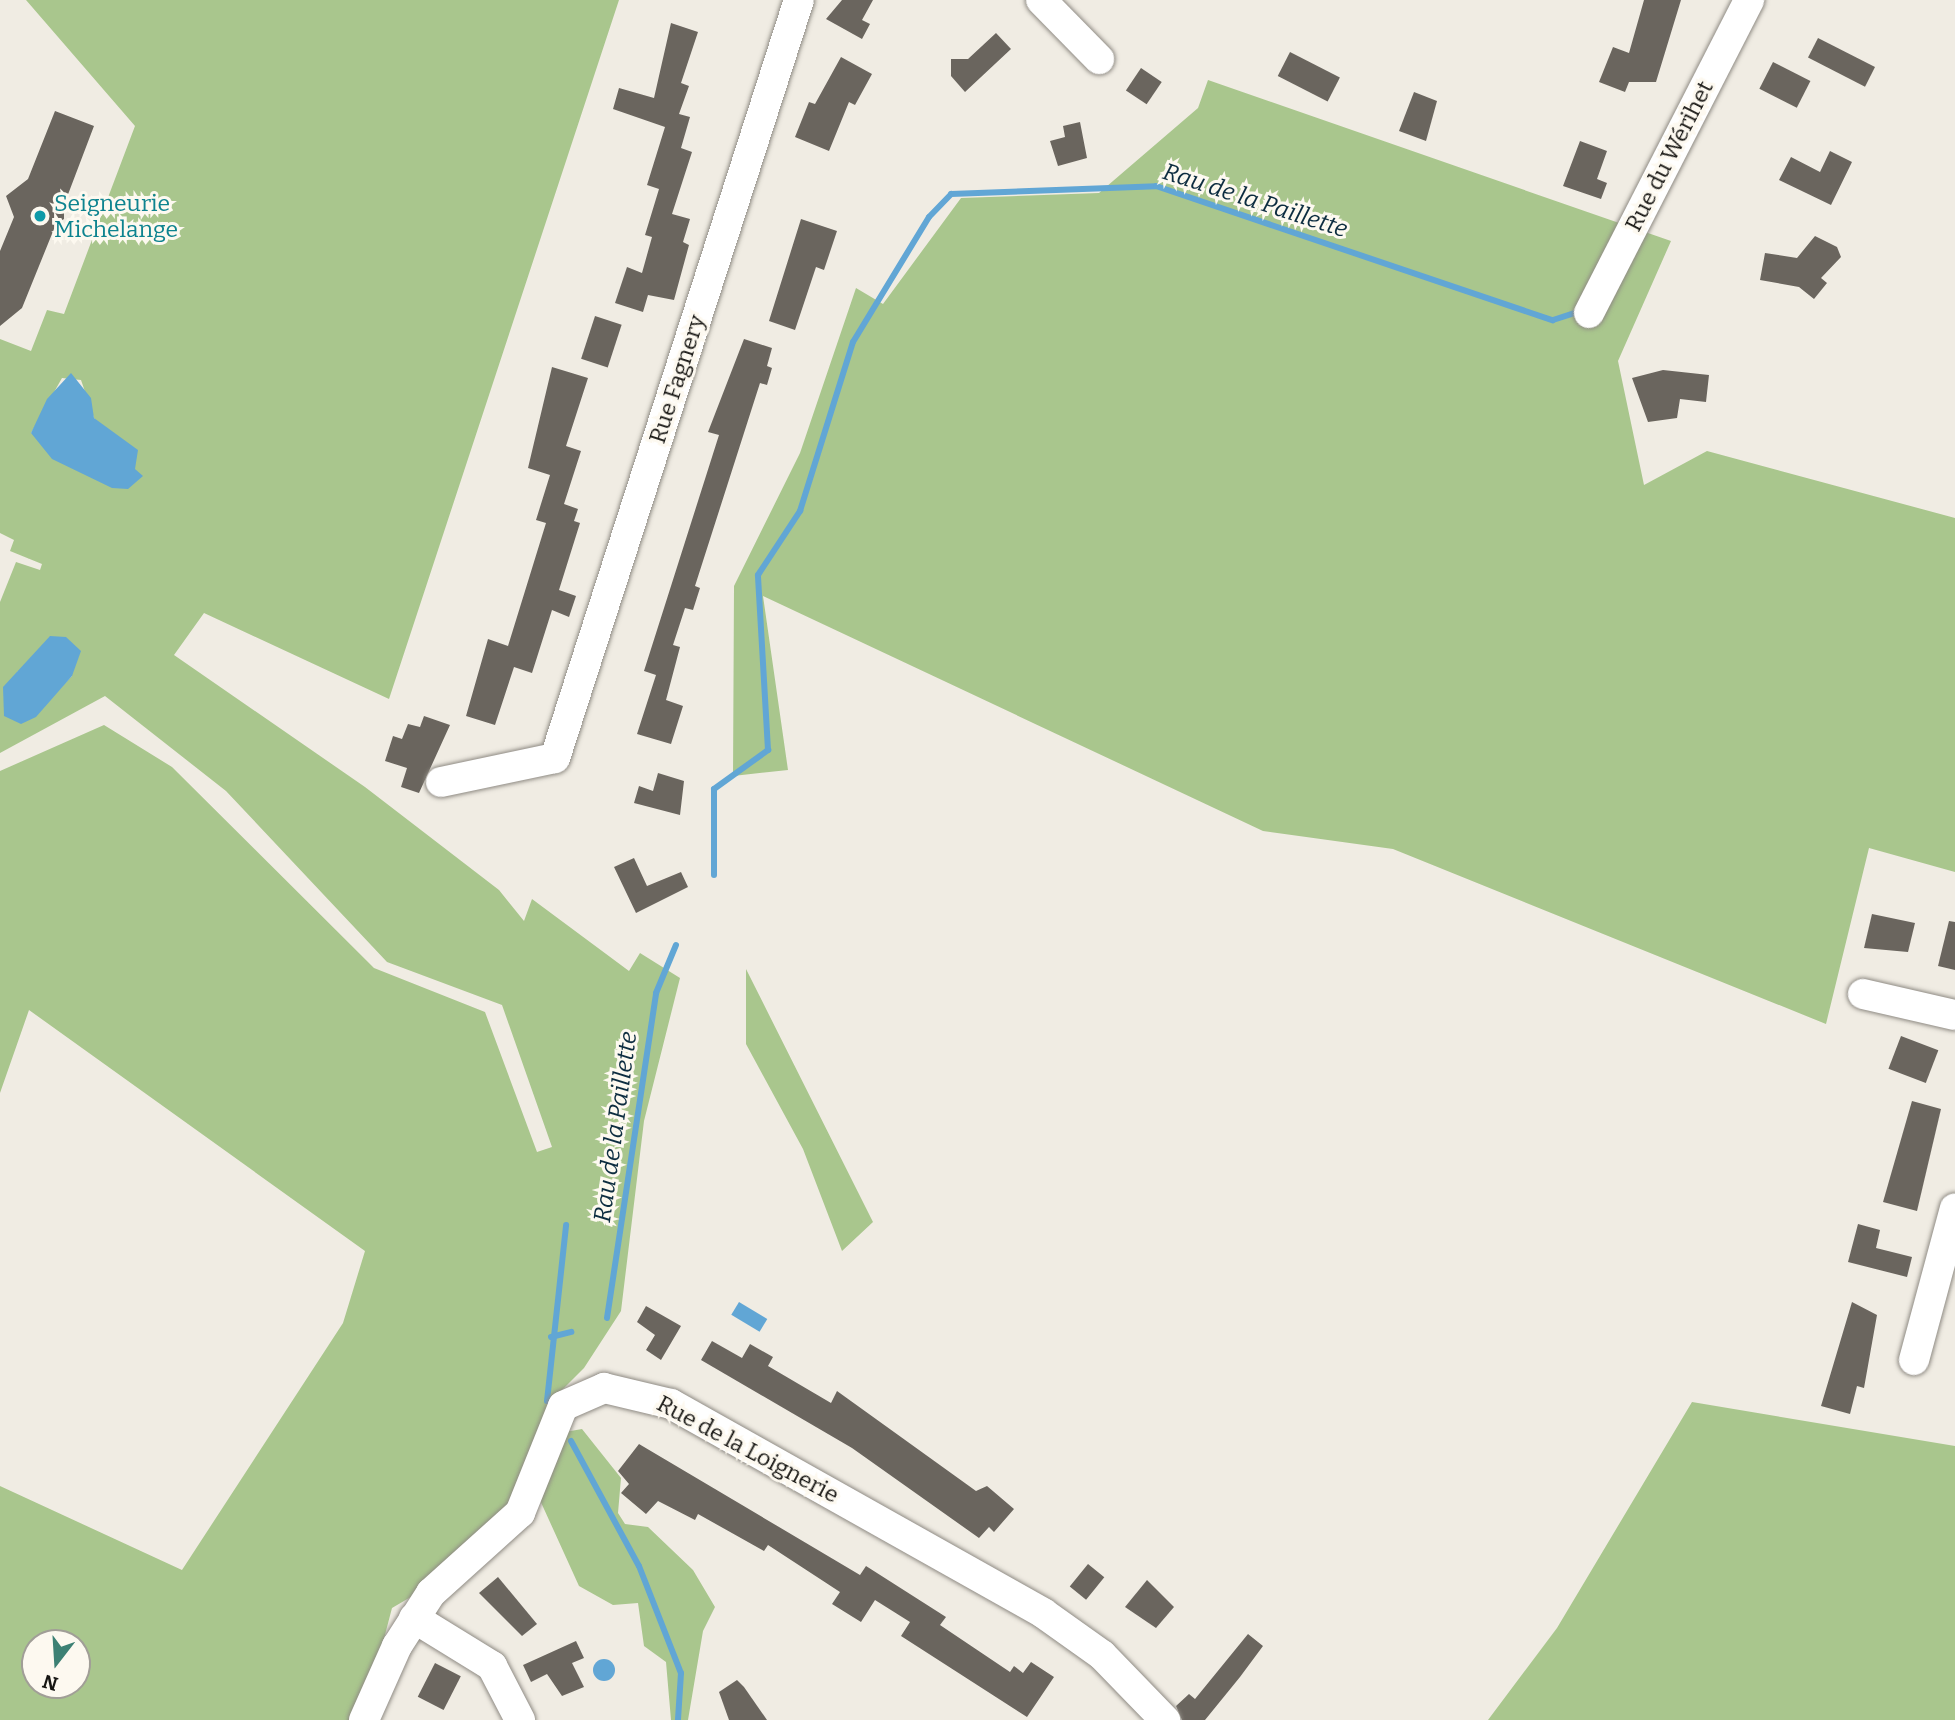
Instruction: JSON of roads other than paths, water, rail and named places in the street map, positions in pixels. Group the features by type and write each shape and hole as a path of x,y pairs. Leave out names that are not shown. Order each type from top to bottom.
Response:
{"street":[{"name":"Rue Fagnery","path":"441,782 555,758 799,0"},
{"path":"1041,0 1100,59"},
{"name":"Rue du Wérihet","path":"1589,313 1749,0"},
{"path":"1863,994 1955,1015"},
{"path":"1914,1360 1955,1208"},
{"name":"Rue de la Loignerie","path":"364,1720 414,1618 431,1592 503,1535 520,1513 564,1406 582,1393 618,1389 671,1404 1043,1612 1102,1655 1165,1720"},
{"path":"414,1618 492,1666 520,1720"}],"water":[{"path":"71,373 91,398 94,418 138,450 135,469 143,476 128,489 112,488 52,459 31,433 47,399"},
{"path":"50,636 66,637 81,651 72,676 36,717 21,724 4,716 3,687"},
{"path":"739,1302 767,1319 760,1332 731,1315"},
{"path":"600,1659 608,1659 615,1666 615,1674 608,1681 600,1681 593,1674 593,1666"}],"waterway":[{"name":"Rau de la Paillette","path":"714,875 714,789 768,750 758,575 800,511 853,342 929,217 951,194 1156,186 1553,320 1580,311"},
{"name":"Rau de la Paillette","path":"607,1318 656,993 676,945"},
{"name":"Rau de la Paillette","path":"547,1401 566,1225"},
{"name":"Rau de la Paillette","path":"551,1337 571,1332"},
{"name":"Rau de la Paillette","path":"571,1441 639,1566 681,1673 678,1720"}],"place":[{"name":"Seigneurie Michelange","path":"40,216"}]}
